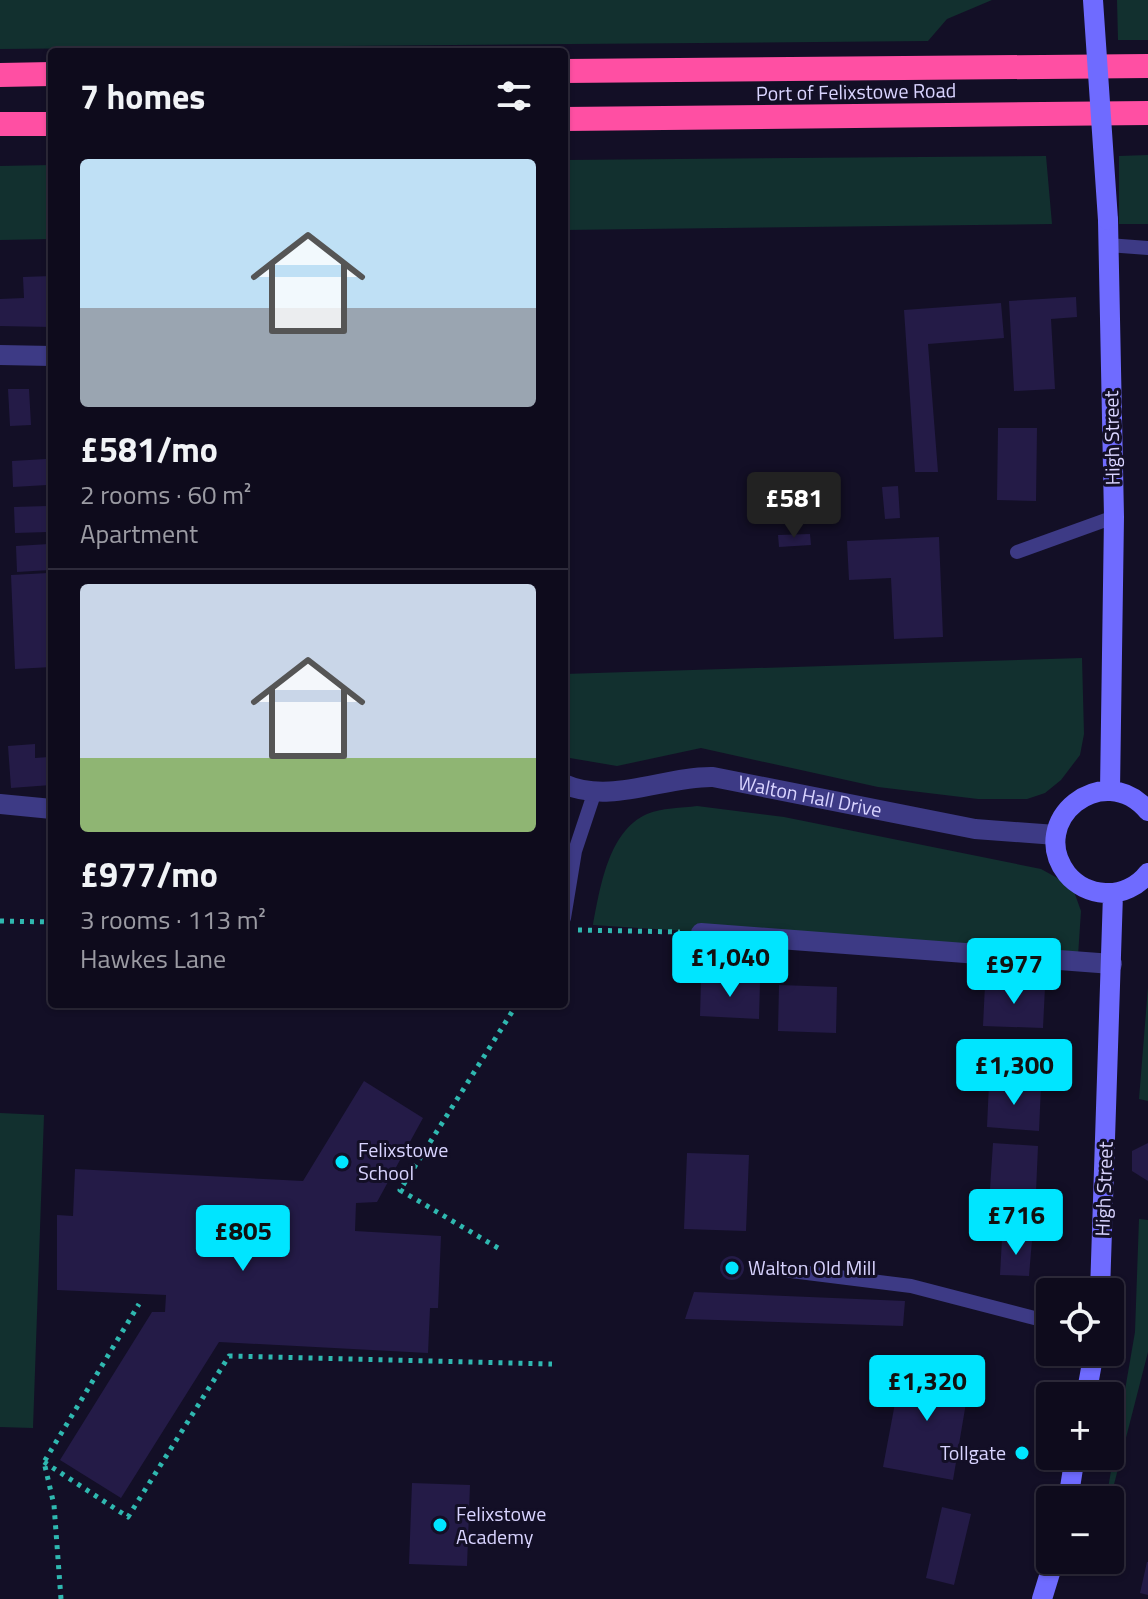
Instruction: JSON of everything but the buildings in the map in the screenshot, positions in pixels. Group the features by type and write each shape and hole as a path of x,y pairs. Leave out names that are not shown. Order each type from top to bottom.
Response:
{"highway":[{"name":"Port of Felixstowe Road","path":"568,71 1148,66"},
{"path":"0,75 48,74"},
{"name":"Port of Felixstowe Road","path":"568,119 1148,113"},
{"path":"0,124 48,124"}],"street":[{"name":"High Street","path":"1093,0 1108,220 1114,517 1110,790"},
{"path":"0,355 48,356"},
{"name":"Walton Hall Drive","path":"568,785 595,791 625,790 681,778 713,777 975,829 1056,835"},
{"path":"1148,811 1126,794 1110,790 1095,792 1068,808 1056,835 1061,866 1070,878 1097,893 1113,894 1129,889 1148,873"},
{"path":"0,804 48,809"},
{"name":"High Street","path":"1101,1278 1113,894"},
{"path":"701,933 1112,964"},
{"path":"1042,1599 1050,1574"}],"lane":[{"path":"1108,245 1148,248"},
{"path":"1017,552 1114,517"},
{"path":"568,894 575,851 595,791"},
{"path":"775,1269 911,1286 1036,1318"}],"path":[{"path":"0,921 48,922"},
{"path":"568,930 701,933"},
{"path":"498,1248 400,1190 514,1008"},
{"path":"61,1599 54,1505 44,1462 139,1304"},
{"path":"44,1462 128,1517 229,1356 552,1364"}],"green space":[{"path":"0,0 992,0 947,19 928,41 0,49"},
{"path":"1117,0 1148,0 1148,40 1118,40"},
{"path":"1148,155 1148,224 1119,224 1119,156"},
{"path":"1046,156 1052,224 568,230 568,160"},
{"path":"48,165 48,239 0,240 0,166"},
{"path":"1082,658 1084,734 1080,755 1061,780 1045,793 1027,799 978,799 878,787 701,748 617,766 568,758 568,674"},
{"path":"697,806 784,817 1041,869 1072,886 1081,911 1078,956 593,925 608,862 623,833 647,814"},
{"path":"1148,987 1148,1101 1139,1099"},
{"path":"0,1113 44,1115 33,1428 0,1427"},
{"path":"1139,1219 1148,1220 1148,1352 1124,1445 1124,1396 1135,1332"},
{"path":"1111,1470 1118,1470 1114,1486 1108,1486"}],"place":[{"name":"Felixstowe School","path":"342,1162"},
{"name":"Walton Old Mill","path":"732,1268"},
{"name":"Tollgate","path":"1022,1453"},
{"name":"Felixstowe Academy","path":"440,1525"}]}
